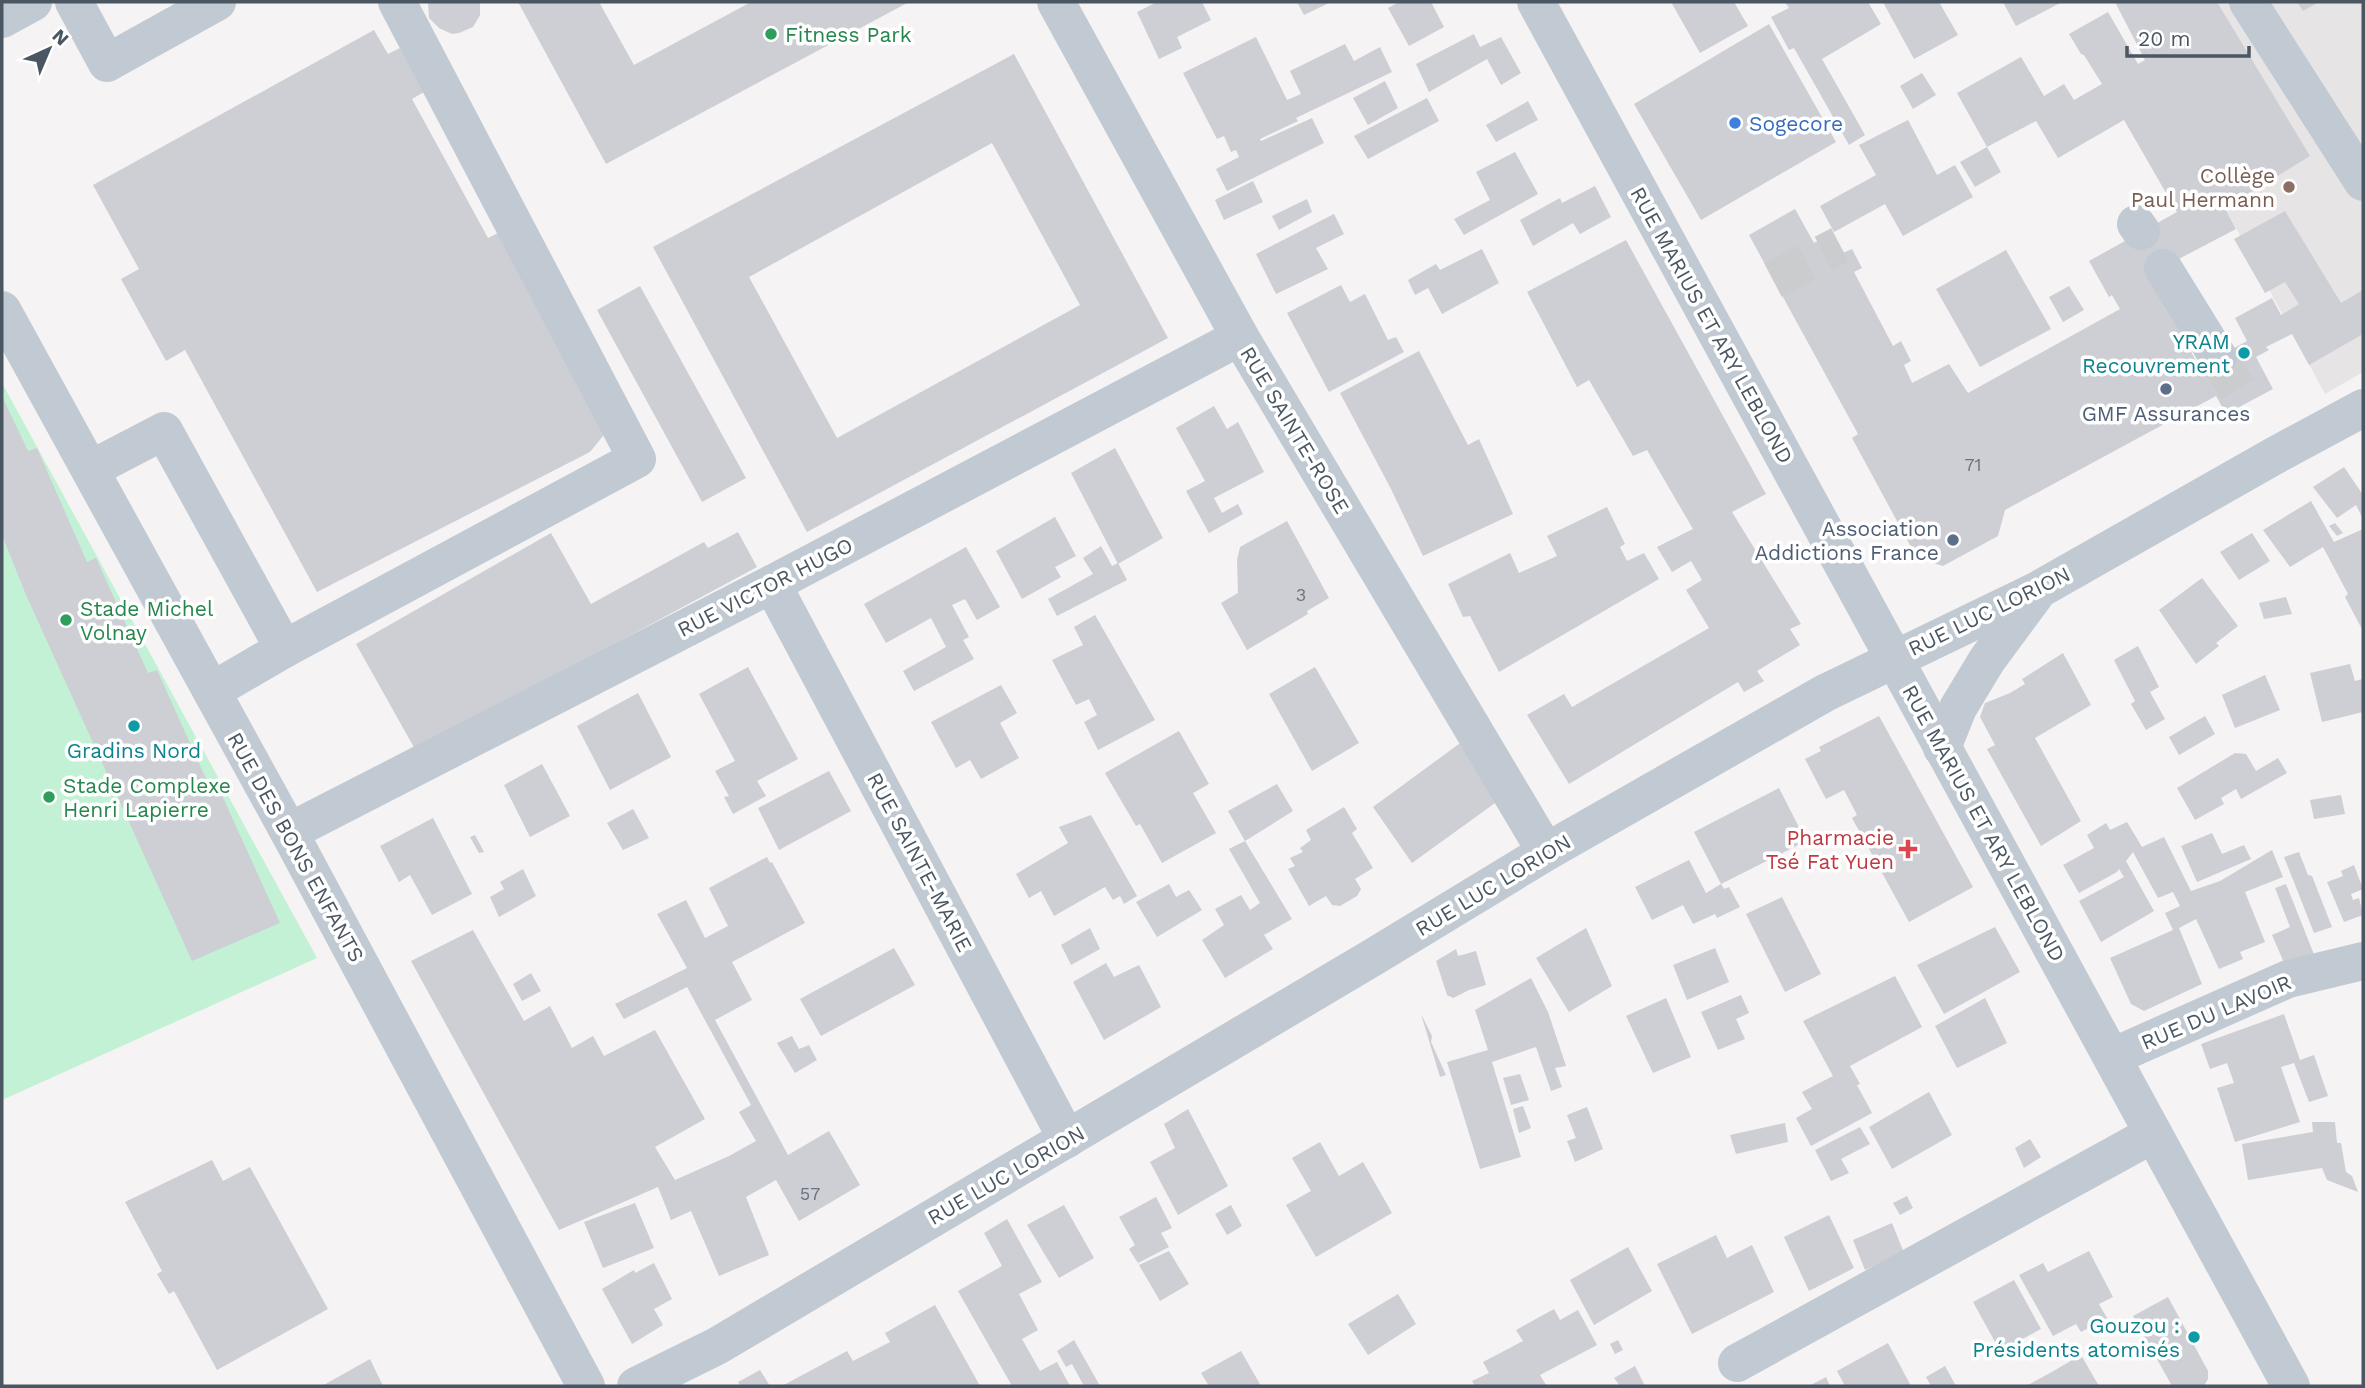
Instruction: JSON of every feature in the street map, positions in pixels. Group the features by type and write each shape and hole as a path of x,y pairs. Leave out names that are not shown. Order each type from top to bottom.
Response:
{"street":[{"path":"2,19 33,2"},
{"path":"74,2 107,63 217,2"},
{"path":"212,691 284,649 637,459 397,2"},
{"name":"RUE SAINTE-ROSE","path":"1056,2 1240,337 1546,852"},
{"name":"RUE MARIUS ET ARY LEBLOND","path":"1536,2 2291,1386"},
{"path":"2248,2 2363,182"},
{"path":"2163,268 2218,357"},
{"name":"RUE DES BONS ENFANTS","path":"2,310 289,832 586,1386"},
{"name":"RUE VICTOR HUGO","path":"289,832 772,584 1240,337"},
{"name":"RUE LUC LORION","path":"636,1386 717,1346 1546,852 1818,697 2038,590 2363,408"},
{"path":"91,469 164,431 284,649"},
{"name":"RUE SAINTE-MARIE","path":"772,584 1067,1139"},
{"path":"1942,748 1958,708 1987,660 2038,590"},
{"name":"RUE DU LAVOIR","path":"2112,1057 2288,979 2363,961"},
{"path":"1737,1363 2153,1133"}],"shaded area":[{"name":"Collège Paul Hermann","path":"2115,2 2363,2 2363,372 2325,394"}],"green space":[{"name":"Stade Michel Volnay","path":"2,383 317,958 2,1100"}],"building":[{"path":"428,2 480,2 480,15 473,27 452,34 439,28 429,18"},
{"path":"518,2 599,2 634,65 751,2 909,2 606,164"},
{"path":"1157,2 1202,2 1211,20 1177,37 1182,48 1159,59 1137,12"},
{"path":"1297,2 1331,2 1304,15"},
{"path":"1399,2 1431,2 1444,27 1409,46 1388,8"},
{"path":"1671,2 1734,2 1748,26 1700,53"},
{"path":"1785,2 1868,2 1881,24 1822,59 1865,135 1849,145 1794,48 1789,50 1771,17 1789,8"},
{"path":"1883,2 1939,2 1958,35 1914,59"},
{"path":"2003,2 2062,2 2016,26"},
{"path":"2115,2 2217,2 2310,156 2225,208 2236,229 2150,274 2199,367 2247,341 2235,318 2272,298 2281,315 2299,304 2285,282 2265,293 2234,239 2285,211 2341,303 2363,290 2363,334 2309,365 2292,334 2266,347 2269,350 2256,357 2273,389 2226,414 2216,396 2005,510 1998,536 1943,566 1917,558 1852,438 1858,434 1749,235 1795,209 1814,243 1833,233 1843,253 1852,249 1862,268 1854,272 1893,346 1901,341 1911,361 1904,365 1912,383 1949,364 1968,393 2120,309 2112,295 2109,297 2089,261 2177,212 2124,120 2058,158 2036,121 1987,147 1957,93 2021,57 2044,96 2064,84 2074,100 2102,84 2069,34 2108,12 2138,64 2145,60"},
{"path":"2297,2 2319,2 2303,11"},
{"name":"Sogecore","path":"1769,24 1836,142 1701,220 1634,104"},
{"path":"374,30 388,54 400,48 424,92 412,99 488,238 500,232 607,431 590,452 317,592 185,350 166,361 121,279 139,269 93,185"},
{"path":"1474,34 1480,47 1501,37 1521,73 1501,85 1487,59 1429,92 1416,64"},
{"path":"1256,37 1287,100 1301,94 1290,71 1345,44 1354,61 1380,47 1392,72 1296,118 1298,121 1260,139 1261,141 1312,118 1324,143 1227,191 1216,169 1239,157 1236,150 1231,152 1224,136 1217,139 1183,73"},
{"path":"1014,54 1168,338 807,532 653,247","holes":["992,143 1080,305 837,438 749,277"]},
{"path":"1922,73 1936,95 1913,109 1900,86"},
{"path":"1385,81 1398,108 1368,125 1353,98"},
{"path":"1427,98 1439,121 1368,159 1354,136"},
{"path":"1528,101 1538,120 1496,142 1486,125"},
{"path":"1908,120 1937,175 1955,165 1973,197 1903,236 1885,204 1834,232 1820,206 1876,175 1859,145"},
{"path":"1987,147 2001,172 1975,187 1960,162"},
{"path":"1515,152 1538,194 1464,235 1454,219 1490,200 1476,172"},
{"path":"1253,181 1263,202 1224,220 1215,200"},
{"path":"1595,186 1611,217 1580,234 1573,223 1533,246 1520,220 1560,198 1562,203"},
{"path":"1307,199 1312,212 1279,230 1272,216"},
{"path":"1334,214 1344,234 1316,248 1328,269 1276,294 1256,254"},
{"path":"1626,240 1766,494 1732,512 1801,624 1790,629 1800,645 1757,671 1764,681 1744,692 1738,682 1569,784 1527,715 1564,694 1572,707 1709,628 1686,590 1702,580 1691,561 1672,572 1657,547 1693,529 1647,450 1633,456 1589,380 1577,387 1527,292"},
{"path":"1482,249 1499,283 1442,314 1428,288 1415,295 1408,280 1436,264 1440,270"},
{"path":"2006,250 2051,329 1980,367 1936,289"},
{"path":"1341,285 1350,302 1365,294 1388,340 1396,337 1404,352 1329,392 1287,313"},
{"path":"640,286 746,478 702,502 597,310"},
{"path":"2069,286 2084,310 2063,322 2049,297"},
{"path":"1419,351 1468,445 1479,439 1513,514 1423,556 1340,393"},
{"name":"Gradins Nord","path":"2,396 28,451 37,448 87,562 96,558 148,673 157,670 208,783 215,780 280,923 192,961 26,595 2,535"},
{"path":"1214,406 1227,429 1238,422 1264,472 1214,498 1222,513 1238,504 1243,514 1209,533 1186,491 1205,481 1176,428"},
{"path":"1115,448 1163,538 1118,564 1071,473"},
{"path":"2344,467 2363,495 2363,519 2356,505 2337,518 2313,487"},
{"path":"2311,501 2334,542 2363,529 2363,631 2345,597 2348,594 2323,547 2290,567 2263,530"},
{"path":"1607,507 1625,544 1620,547 1627,561 1644,553 1659,579 1499,672 1470,616 1463,617 1448,584 1510,553 1519,573 1557,556 1547,536"},
{"path":"1055,517 1076,556 1055,567 1061,577 1022,599 996,551"},
{"path":"1287,521 1329,598 1307,611 1308,614 1247,650 1221,603 1238,593 1237,560 1240,547"},
{"path":"2335,523 2343,533 2337,536 2329,526"},
{"path":"738,532 757,567 416,751 356,644 551,533 591,604 704,542 708,548"},
{"path":"2252,533 2270,561 2239,580 2220,552"},
{"path":"1101,546 1112,566 1118,563 1127,580 1057,616 1048,599 1093,574 1083,558"},
{"path":"966,547 1000,607 977,620 965,599 952,605 969,637 963,640 974,659 914,691 903,671 946,647 931,618 886,643 864,604"},
{"path":"2202,578 2238,626 2216,643 2219,646 2196,664 2159,610"},
{"path":"2286,597 2292,614 2264,619 2259,603"},
{"path":"1095,615 1155,720 1098,750 1084,722 1097,715 1089,699 1076,705 1052,660 1083,645 1074,627"},
{"path":"2138,646 2159,687 2150,692 2165,719 2146,730 2131,704 2135,701 2114,660"},
{"path":"2063,653 2091,705 2035,738 2081,821 2041,846 1987,749 1995,745 1980,717 1985,703 2025,684 2022,679"},
{"path":"2350,664 2355,681 2363,679 2363,712 2322,722 2310,673"},
{"path":"748,667 798,759 757,781 766,796 733,814 724,797 729,796 715,771 735,761 699,694"},
{"path":"1315,667 1359,743 1312,771 1269,694"},
{"path":"2265,675 2280,710 2235,728 2222,695"},
{"path":"1001,685 1017,713 1000,723 1019,758 981,779 970,760 956,768 931,722"},
{"path":"638,693 671,757 610,790 577,726"},
{"path":"1879,716 1973,887 1909,922 1852,818 1857,815 1844,790 1826,799 1805,759 1821,751 1819,747"},
{"path":"2205,716 2215,734 2179,755 2169,737"},
{"path":"1179,731 1209,784 1193,793 1216,833 1162,863 1140,824 1136,826 1105,773"},
{"path":"1463,741 1502,798 1412,863 1373,807"},
{"path":"2235,753 2246,754 2256,771 2278,758 2287,773 2241,799 2236,789 2221,798 2224,804 2195,820 2177,788"},
{"path":"542,764 570,816 530,837 504,785"},
{"path":"829,771 851,811 779,850 758,808"},
{"path":"1277,784 1293,811 1245,841 1228,811"},
{"path":"1779,788 1806,841 1721,884 1694,832"},
{"path":"2341,795 2345,814 2314,819 2310,800"},
{"path":"1344,807 1357,829 1352,833 1373,868 1355,879 1361,889 1357,896 1340,906 1332,905 1326,896 1309,906 1288,869 1295,866 1290,858 1303,852 1300,848 1311,840 1306,830"},
{"path":"633,809 649,838 623,850 607,823"},
{"path":"1091,815 1137,896 1124,904 1120,896 1113,900 1105,887 1054,916 1041,891 1029,898 1016,874 1068,843 1059,827"},
{"path":"433,818 472,894 432,915 410,875 399,882 380,846"},
{"path":"2127,822 2142,847 2164,837 2191,891 2220,881 2272,850 2283,877 2245,892 2265,942 2240,952 2243,959 2219,969 2196,919 2179,928 2202,984 2144,1011 2131,1004 2110,958 2173,930 2165,913 2180,906 2173,892 2158,898 2133,852 2126,861 2154,911 2101,942 2079,901 2124,877 2119,869 2079,893 2063,865 2094,848 2087,835 2106,823 2110,830"},
{"path":"2212,833 2222,854 2244,845 2251,859 2197,882 2181,846"},
{"path":"475,835 484,852 479,853 470,837"},
{"path":"1245,841 1292,919 1264,935 1273,949 1225,978 1202,940 1224,925 1215,909 1241,895 1250,910 1260,903 1229,849"},
{"path":"2299,852 2308,875 2312,876 2332,927 2314,933 2284,857"},
{"path":"767,857 805,923 732,962 752,1000 715,1020 788,1155 829,1131 860,1185 799,1221 776,1180 746,1197 769,1255 719,1276 691,1211 671,1220 658,1187 559,1230 411,961 473,930 524,1021 550,1006 572,1048 593,1036 604,1056 655,1030 705,1119 655,1147 675,1180 756,1141 739,1112 751,1105 687,987 624,1019 615,1004 687,968 657,914 686,900 705,938 728,926 709,888"},
{"path":"1689,860 1706,893 1721,884 1724,889 1729,887 1740,907 1717,918 1715,914 1693,924 1683,905 1652,920 1635,887"},
{"path":"2354,865 2363,889 2351,894 2353,900 2359,898 2363,915 2344,922 2327,882 2343,876 2341,871"},
{"path":"523,869 536,896 499,917 490,897 504,889 500,882"},
{"path":"1169,884 1176,897 1189,890 1202,910 1157,937 1136,902"},
{"path":"2286,884 2315,957 2285,965 2272,935 2290,927 2275,888"},
{"path":"1782,897 1821,974 1785,992 1746,914"},
{"path":"1995,927 2020,972 1944,1014 1917,965"},
{"path":"1090,928 1100,949 1071,965 1061,945"},
{"path":"1586,928 1612,986 1569,1012 1536,958"},
{"path":"894,948 915,985 821,1036 800,999"},
{"path":"1715,948 1729,982 1687,1000 1673,965"},
{"path":"1456,949 1458,956 1476,951 1486,985 1453,998 1447,995 1436,961"},
{"path":"1106,963 1114,977 1139,965 1161,1007 1104,1040 1073,982"},
{"path":"531,973 541,991 522,1001 513,984"},
{"path":"1895,976 1922,1027 1850,1066 1872,1113 1811,1146 1796,1118 1812,1109 1802,1092 1833,1076 1803,1021"},
{"path":"1531,978 1548,1012 1566,1066 1555,1068 1562,1087 1551,1091 1536,1047 1492,1062 1521,1157 1480,1169 1447,1062 1488,1050 1475,1010"},
{"path":"1741,995 1749,1013 1736,1019 1745,1039 1718,1050 1701,1012"},
{"path":"1666,998 1691,1057 1653,1073 1626,1016"},
{"path":"1985,998 2007,1043 1957,1068 1935,1026"},
{"path":"1421,1014 1432,1036 1431,1042 1446,1075 1440,1077"},
{"path":"2284,1014 2300,1060 2314,1055 2328,1096 2309,1102 2294,1063 2281,1067 2300,1122 2235,1142 2217,1088 2234,1083 2227,1063 2210,1069 2201,1044"},
{"path":"792,1036 799,1049 809,1045 817,1060 795,1073 777,1043"},
{"path":"1520,1074 1529,1100 1511,1105 1503,1078"},
{"path":"1929,1092 1952,1135 1892,1169 1869,1127"},
{"path":"1523,1106 1531,1128 1519,1133 1513,1109"},
{"path":"1587,1107 1603,1149 1575,1162 1567,1141 1576,1138 1567,1115"},
{"path":"1188,1109 1228,1186 1178,1215 1150,1162 1175,1148 1164,1124"},
{"path":"2312,1122 2335,1122 2337,1143 2341,1143 2346,1172 2352,1176 2358,1192 2327,1180 2322,1168 2248,1180 2242,1144 2313,1132"},
{"path":"1785,1123 1788,1142 1736,1154 1730,1135"},
{"path":"1860,1127 1870,1144 1841,1159 1849,1173 1831,1181 1815,1150"},
{"path":"2030,1139 2041,1157 2024,1168 2015,1148"},
{"path":"1320,1142 1339,1176 1363,1162 1392,1213 1316,1257 1286,1205 1311,1191 1292,1158"},
{"path":"212,1160 223,1181 250,1167 328,1309 217,1370 174,1291 169,1294 157,1274 162,1271 125,1202"},
{"path":"1907,1196 1913,1208 1900,1215 1893,1203"},
{"path":"1156,1197 1172,1228 1161,1233 1169,1247 1138,1263 1129,1249 1135,1245 1119,1217"},
{"path":"635,1203 654,1248 603,1268 584,1222"},
{"path":"1064,1205 1094,1258 1059,1278 1027,1225"},
{"path":"1231,1205 1242,1226 1227,1235 1215,1214"},
{"path":"1829,1215 1854,1268 1809,1291 1784,1237"},
{"path":"1007,1219 1042,1282 1019,1294 1038,1330 1022,1339 1040,1371 1057,1362 1070,1386 1012,1386 958,1291 1002,1266 984,1233"},
{"path":"1892,1223 1904,1253 1865,1270 1853,1240"},
{"path":"1716,1235 1727,1258 1752,1245 1774,1292 1692,1334 1657,1264"},
{"path":"1628,1247 1652,1291 1594,1325 1570,1280"},
{"path":"1169,1251 1189,1284 1160,1301 1139,1265"},
{"path":"2089,1251 2113,1297 2099,1304 2107,1318 2081,1332 2076,1324 2053,1336 2019,1275 2043,1263 2048,1272"},
{"path":"654,1263 672,1299 654,1309 663,1325 632,1344 602,1289 634,1270 635,1273"},
{"path":"2014,1280 2041,1329 2000,1351 1973,1302"},
{"path":"1398,1294 1416,1324 1368,1355 1348,1324"},
{"path":"2168,1297 2208,1371 2204,1386 2172,1386 2133,1316"},
{"path":"935,1305 980,1386 782,1386 847,1351 853,1361 890,1342 885,1333"},
{"path":"1554,1309 1560,1320 1578,1310 1597,1345 1540,1375 1546,1385 1544,1386 1475,1386 1472,1381 1489,1373 1483,1362 1523,1341 1516,1330"},
{"path":"1074,1340 1100,1386 1084,1386 1072,1364 1066,1367 1057,1351"},
{"path":"1618,1340 1623,1350 1615,1354 1610,1344"},
{"path":"1888,1343 1911,1386 1845,1386 1837,1371"},
{"path":"1241,1351 1261,1386 1209,1386 1201,1373"},
{"path":"2081,1355 2099,1386 2026,1386 2050,1373"},
{"path":"370,1359 383,1386 322,1386"},
{"path":"1635,1366 1645,1386 1620,1386 1614,1378"},
{"path":"1945,1366 1956,1386 1931,1386 1926,1377"},
{"path":"760,1370 770,1386 740,1386 738,1382"},
{"path":"1826,1377 1830,1386 1809,1386"}],"tunnel":[{"path":"1773,280 1840,245"},
{"path":"2218,357 2245,403"}],"place":[{"name":"Fitness Park","path":"771,34"},
{"name":"Sogecore","path":"1735,123"},
{"name":"Collège Paul Hermann","path":"2289,187"},
{"name":"YRAM Recouvrement","path":"2244,353"},
{"name":"GMF Assurances","path":"2166,389"},
{"name":"Association Addictions France","path":"1953,540"},
{"name":"Stade Michel Volnay","path":"66,620"},
{"name":"Gradins Nord","path":"134,726"},
{"name":"Stade Complexe Henri Lapierre","path":"49,797"},
{"name":"Pharmacie Tsé Fat Yuen","path":"1908,849"},
{"name":"Gouzou : Présidents atomisés","path":"2194,1337"}]}
